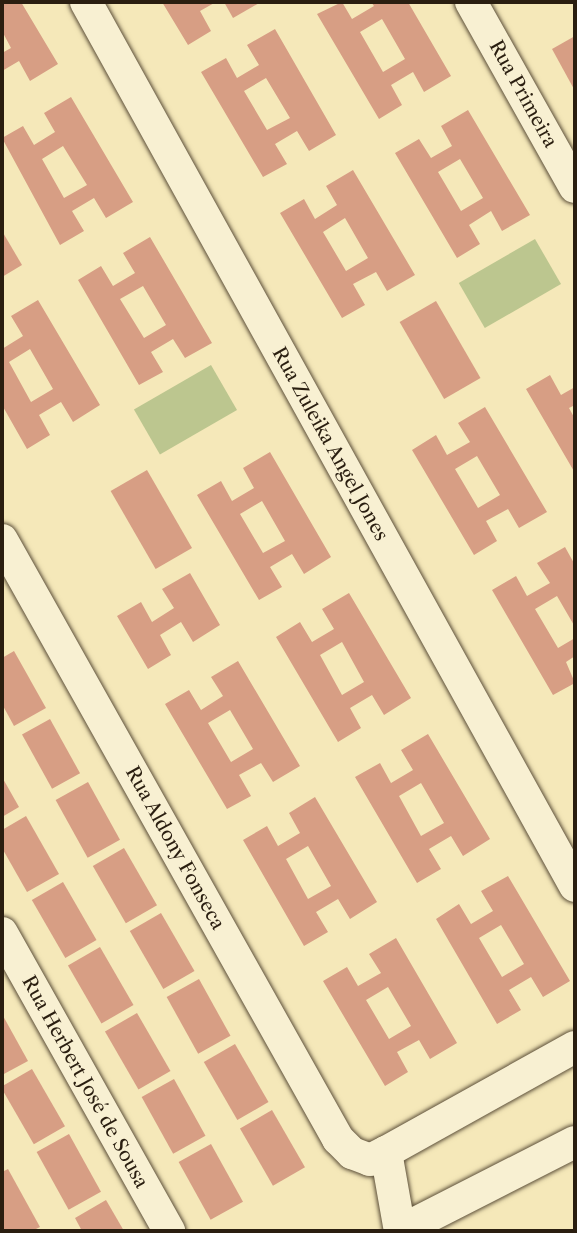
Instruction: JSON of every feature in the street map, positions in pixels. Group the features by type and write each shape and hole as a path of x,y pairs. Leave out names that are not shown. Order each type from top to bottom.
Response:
{"street":[{"name":"Rua Zuleika Angel Jones","path":"86,2 575,886"},
{"name":"Rua Primeira","path":"471,2 575,187"},
{"name":"Rua Aldony Fonseca","path":"2,540 331,1127 352,1153 370,1160 386,1152"},
{"name":"Rua Herbert José de Sousa","path":"2,933 169,1231"},
{"path":"575,1047 386,1152 400,1231 575,1142"}],"green space":[{"path":"535,239 561,284 485,328 459,283"},
{"path":"211,365 237,410 160,455 134,410"}],"building":[{"path":"2,2 21,2 58,64 30,81 19,61 2,71 2,53 11,48 2,31"},
{"path":"162,2 216,2 200,11 211,31 188,45"},
{"path":"224,2 261,2 233,18"},
{"path":"342,2 352,19 374,6 371,2 408,2 451,76 424,92 413,72 391,85 402,105 379,119 317,14","holes":["382,19 405,59 383,72 360,32"]},
{"path":"275,29 336,135 309,151 297,131 275,144 287,164 263,177 201,72 226,58 237,78 259,65 247,45","holes":["266,78 290,118 267,130 244,91"]},
{"path":"575,36 575,91 552,49"},
{"path":"71,97 133,202 106,218 94,198 72,211 84,231 60,245 2,138 23,126 34,145 55,132 44,113","holes":["63,146 87,185 64,198 42,159"]},
{"path":"468,110 530,215 502,231 491,211 469,225 480,244 457,258 395,153 419,139 431,158 452,146 441,126","holes":["460,159 483,198 461,211 438,172"]},
{"path":"353,170 415,275 387,291 376,272 353,284 365,305 342,318 280,213 304,199 315,219 337,205 326,186","holes":["345,218 368,258 346,271 323,232"]},
{"path":"2,231 22,265 2,277"},
{"path":"150,237 212,343 185,358 173,339 151,352 163,372 139,385 78,280 101,266 113,286 135,273 123,253","holes":["143,286 166,325 144,338 120,299"]},
{"path":"38,300 100,405 73,422 61,402 39,415 50,435 27,449 2,405 2,349 23,336 11,316","holes":["30,349 53,389 31,402 9,362"]},
{"path":"436,301 480,378 444,399 400,322"},
{"path":"550,375 561,395 575,387 575,405 569,408 575,419 575,473 526,389"},
{"path":"485,407 547,512 519,528 508,509 486,521 497,541 474,555 412,450 436,435 447,455 470,442 458,423","holes":["477,456 500,495 478,508 455,469"]},
{"path":"270,452 331,557 304,574 292,554 270,567 282,587 259,600 197,495 221,481 232,501 254,488 243,468","holes":["262,501 285,541 263,553 240,514"]},
{"path":"147,470 192,548 156,569 111,491"},
{"path":"565,547 575,565 575,627 557,596 535,609 558,648 575,638 575,656 566,662 575,683 553,695 492,590 516,576 527,596 550,583 537,563"},
{"path":"190,573 220,625 193,642 181,622 160,635 171,655 148,669 117,616 141,602 152,622 174,608 162,589"},
{"path":"349,593 411,698 384,715 372,695 350,708 361,728 338,742 276,637 300,622 312,642 334,629 322,609","holes":["342,642 364,682 342,695 320,655"]},
{"path":"14,651 46,708 14,726 2,704 2,658"},
{"path":"238,661 300,766 273,782 261,763 239,775 251,796 227,809 165,704 189,690 201,710 223,696 211,677","holes":["230,710 253,749 231,762 208,723"]},
{"path":"50,719 80,773 52,789 22,735"},
{"path":"428,734 490,839 463,856 451,836 429,849 441,869 417,883 355,777 380,763 391,783 413,770 401,750","holes":["421,783 444,823 421,836 399,796"]},
{"path":"2,777 19,807 2,817"},
{"path":"88,782 120,840 88,858 56,800"},
{"path":"315,797 377,902 350,919 338,899 316,912 328,932 304,946 243,840 267,826 278,846 300,833 289,813","holes":["308,846 331,886 308,899 286,859"]},
{"path":"26,816 59,874 27,892 2,848 2,830"},
{"path":"124,848 157,905 126,923 93,866"},
{"path":"508,876 570,981 543,997 531,977 509,990 521,1010 497,1024 436,919 459,904 471,924 493,911 481,891","holes":["501,925 524,964 502,977 479,938"]},
{"path":"63,882 96,940 65,958 32,900"},
{"path":"161,913 194,971 163,989 130,931"},
{"path":"396,938 457,1043 430,1059 419,1040 397,1052 408,1072 385,1086 323,981 347,967 358,986 381,973 369,954","holes":["388,987 411,1026 389,1039 366,1000"]},
{"path":"100,947 134,1005 101,1024 68,966"},
{"path":"199,979 231,1036 198,1054 167,997"},
{"path":"137,1013 170,1071 138,1090 105,1032"},
{"path":"2,1014 28,1061 2,1075"},
{"path":"235,1044 268,1102 237,1120 204,1062"},
{"path":"32,1069 65,1126 34,1144 2,1089 2,1086"},
{"path":"174,1079 206,1136 173,1154 142,1097"},
{"path":"272,1110 305,1167 273,1186 240,1128"},
{"path":"69,1134 101,1192 69,1210 37,1152"},
{"path":"211,1144 243,1202 211,1220 179,1162"},
{"path":"8,1169 40,1227 32,1231 2,1231 2,1172"},
{"path":"106,1200 124,1231 82,1231 75,1218"}]}
